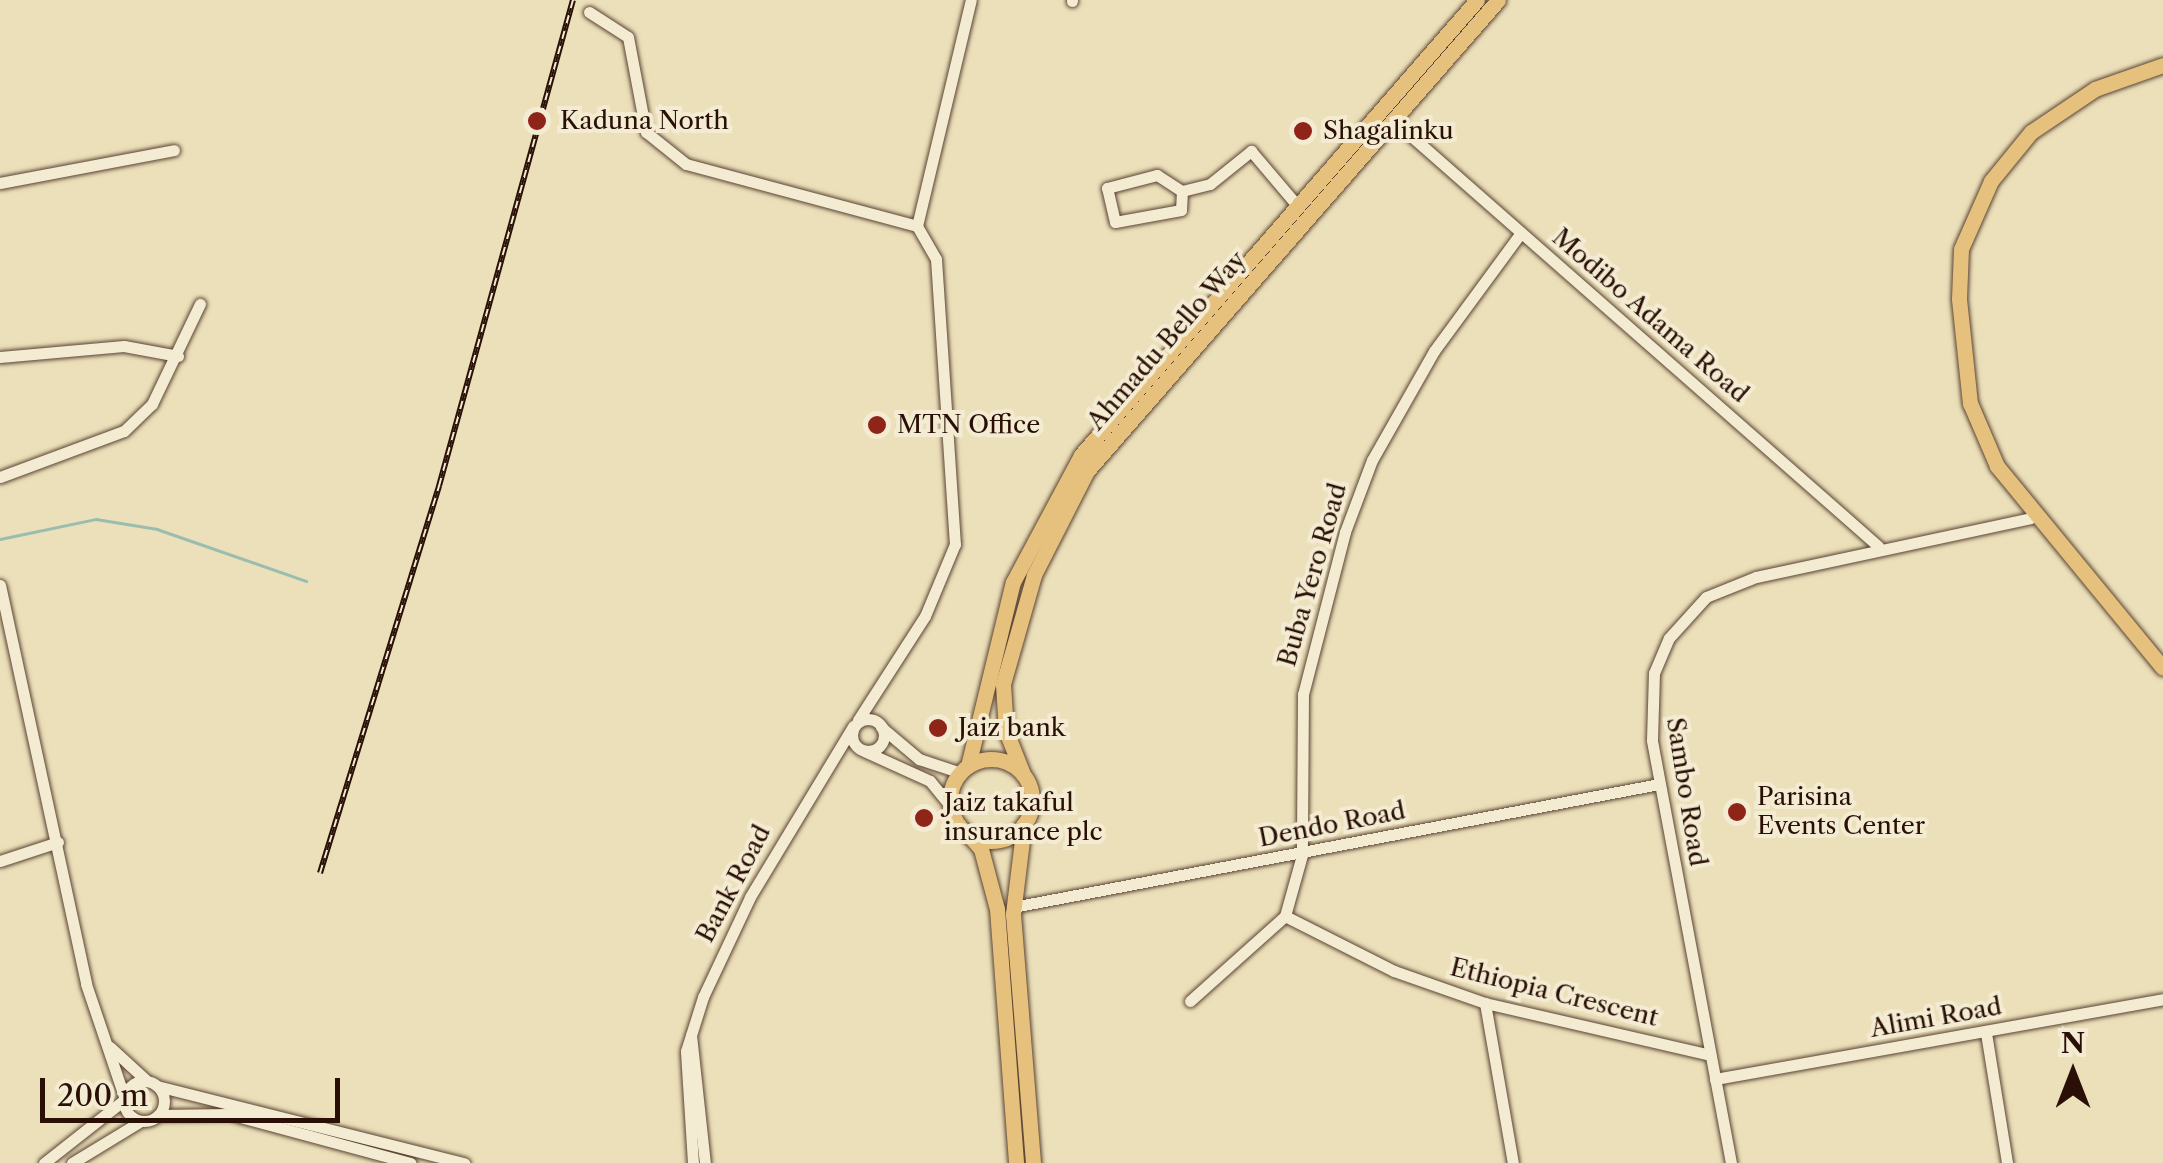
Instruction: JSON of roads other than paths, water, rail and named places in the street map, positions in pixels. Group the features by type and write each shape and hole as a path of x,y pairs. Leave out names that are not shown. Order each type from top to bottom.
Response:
{"main road":[{"name":"Ahmadu Bello Way","path":"964,769 1038,522 1115,409 1477,0"},
{"name":"Ahmadu Bello Way","path":"1023,774 1006,731 1003,684 1034,575 1087,471 1498,0"},
{"path":"2163,65 2096,88 2031,132 1991,181 1961,249 1970,403 2031,518 2163,668"},
{"path":"1016,1163 997,909 981,849 964,830 951,806 964,769 998,759 1023,774 1032,795 1024,824 1014,907 1034,1163"},
{"path":"964,830 995,840 1024,824"}],"street":[{"path":"589,12 628,37 646,132 686,164 917,226 971,0"},
{"name":"Modibo Adama Road","path":"1393,120 1878,546"},
{"path":"0,184 174,150"},
{"path":"1182,190 1176,214 1120,223 1105,195 1113,184 1157,174 1182,190 1210,184 1251,152 1296,204"},
{"name":"Bank Road","path":"693,1163 692,1035 715,967 828,760 878,692 926,616 958,519 936,259 917,226"},
{"name":"Buba Yero Road","path":"1302,854 1303,694 1345,532 1372,460 1434,351 1520,234"},
{"path":"0,478 94,450 124,431 152,404 200,304"},
{"path":"0,357 124,346 178,356"},
{"name":"Sambo Road","path":"1731,1163 1659,784 1654,672 1684,617 1756,577 1878,546 2031,518"},
{"path":"0,585 86,984 124,1098 141,1121"},
{"path":"828,760 880,746 878,692"},
{"path":"862,749 856,723 879,725 919,759 964,769"},
{"path":"862,749 930,781 951,806"},
{"name":"Dendo Road","path":"1014,907 1659,784"},
{"path":"0,861 58,842"},
{"path":"1190,1002 1286,916 1302,854"},
{"name":"Ethiopia Crescent","path":"1286,916 1394,971 1485,1003 1710,1055"},
{"name":"Alimi Road","path":"1715,1079 2163,999"},
{"path":"1485,1003 1513,1163"},
{"path":"1986,1033 2006,1163"},
{"name":"Bank Road","path":"692,1035 705,1163"},
{"path":"110,1048 152,1083 464,1163"},
{"path":"44,1163 124,1098 152,1083"},
{"path":"152,1083 158,1115"},
{"path":"72,1163 141,1121 158,1115 229,1114 411,1163"}],"waterway":[{"path":"0,539 96,519 157,529 306,581"}],"railway":[{"path":"320,873 439,486 573,0"}],"place":[{"name":"Kaduna North","path":"537,121"},
{"name":"Shagalinku","path":"1303,131"},
{"name":"MTN Office","path":"877,425"},
{"name":"Jaiz bank","path":"938,728"},
{"name":"Parisina Events Center","path":"1737,812"},
{"name":"Jaiz takaful insurance plc","path":"924,818"}]}
